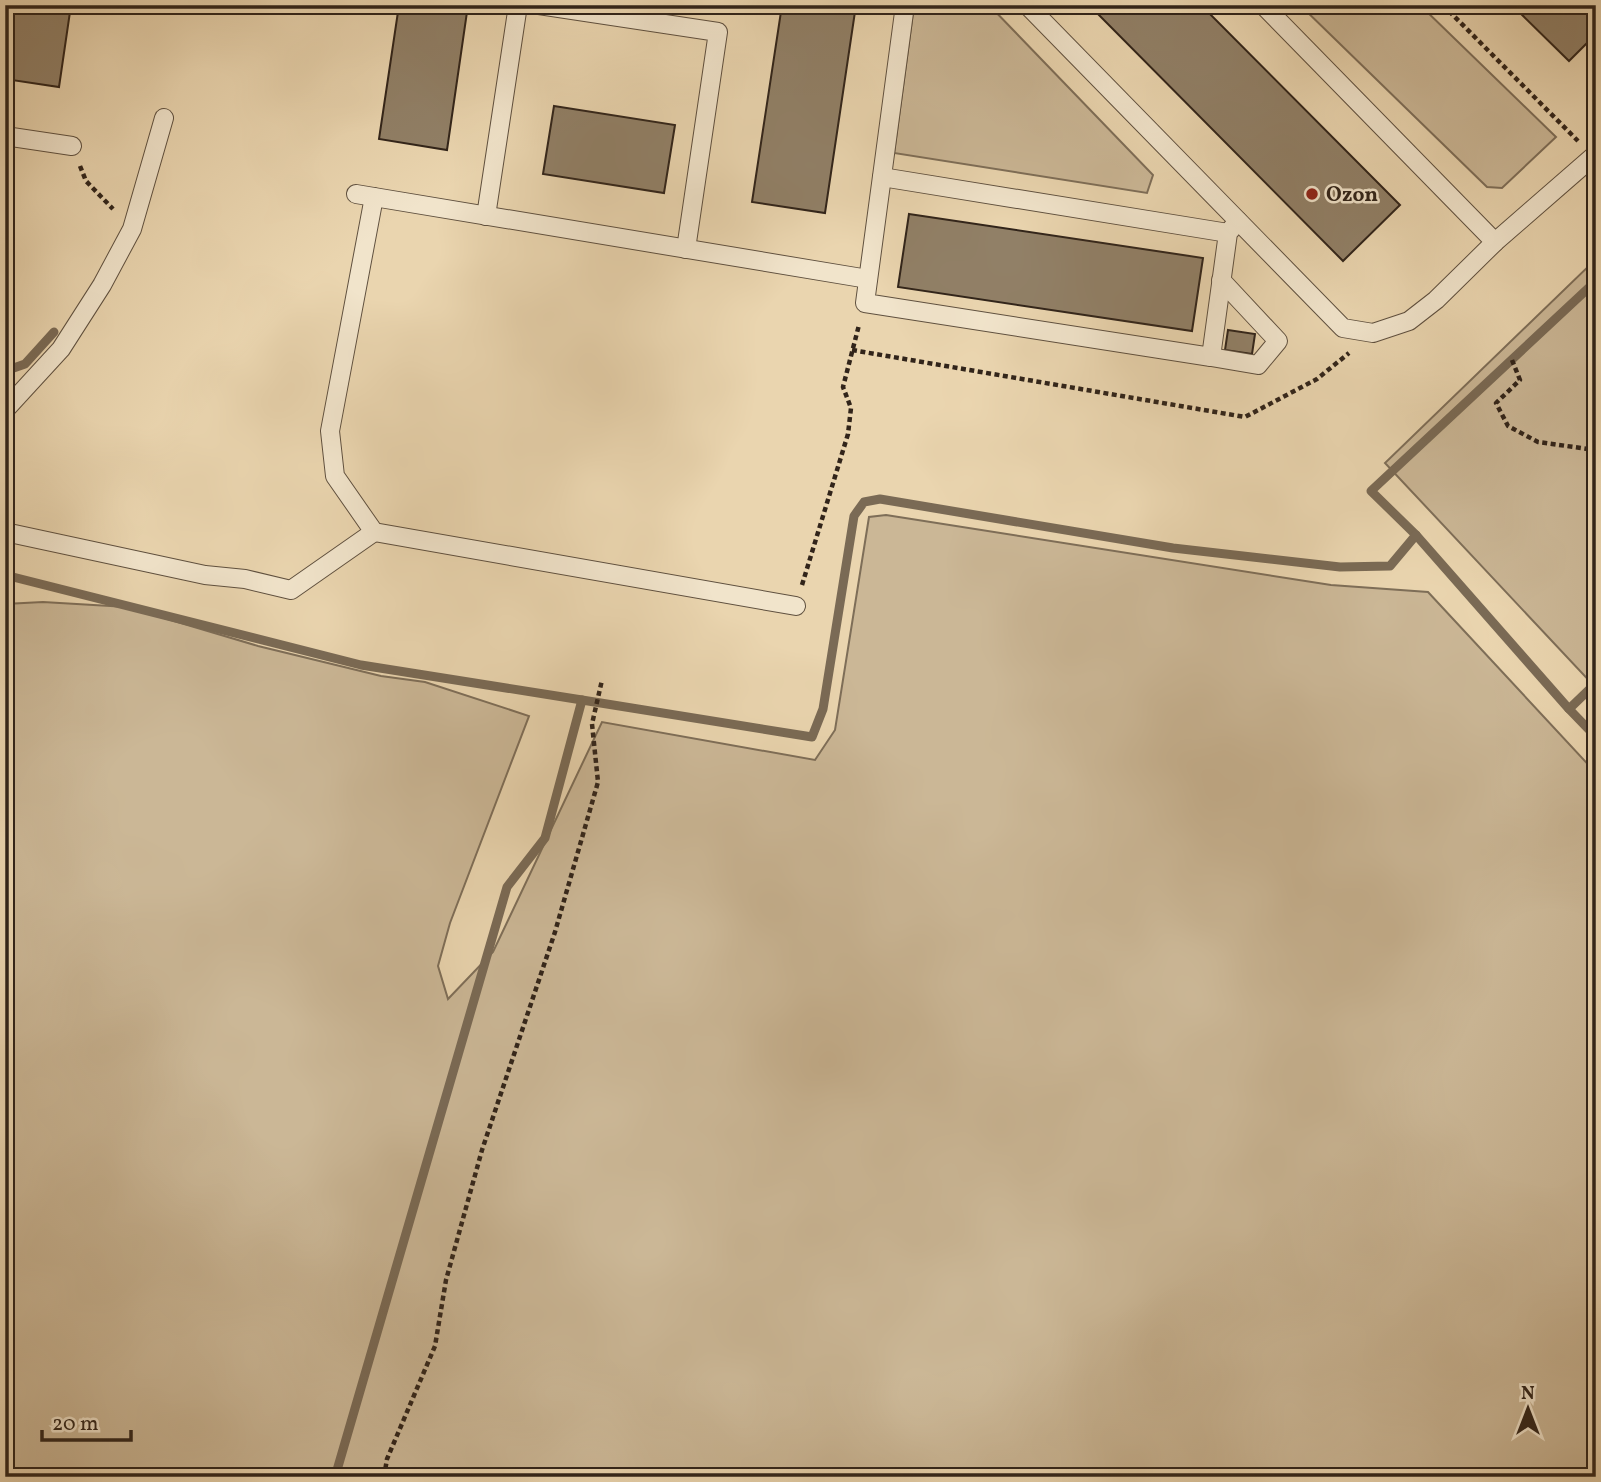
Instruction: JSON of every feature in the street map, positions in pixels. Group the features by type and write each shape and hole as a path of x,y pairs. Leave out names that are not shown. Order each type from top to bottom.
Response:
{"lane":[{"path":"486,216 518,5"},
{"path":"539,5 718,32 686,249"},
{"path":"905,5 865,303 1258,365 1278,341 1221,280"},
{"path":"1027,5 1233,227 1343,328 1373,333 1409,321 1436,300 1495,242 1595,155"},
{"path":"1263,5 1495,242"},
{"path":"5,410 61,349 102,285 132,229 164,118"},
{"path":"5,136 72,146"},
{"path":"882,177 1233,227"},
{"path":"374,532 335,476 330,431 365,195 868,279"},
{"path":"1211,358 1221,280 1233,227"},
{"path":"5,532 205,575 245,579 291,590 374,532 796,606"}],"path":[{"path":"1443,5 1595,155"},
{"path":"72,146 86,181 132,229"},
{"path":"796,606 848,434 851,408 843,387 865,303"},
{"path":"852,351 1245,417 1317,379 1373,333"},
{"path":"1512,359 1520,380 1496,403 1508,426 1538,442 1596,448"},
{"path":"384,1477 387,1460 435,1346 446,1280 482,1150 555,932 598,782 592,724 602,680"}],"shaded area":[{"path":"914,5 989,5 1153,175 1147,193 894,153"},
{"path":"1300,5 1420,5 1556,137 1502,188 1487,187"},
{"path":"1596,259 1596,688 1385,463"},
{"path":"886,515 1331,585 1428,592 1596,773 1596,1477 5,1477 5,604 43,602 127,607 258,646 381,676 425,682 529,716 450,923 438,966 448,999 493,952 602,722 815,760 835,730 869,517"}],"building":[{"path":"5,5 71,5 59,87 5,79"},
{"path":"399,5 468,5 447,150 379,139"},
{"path":"782,5 856,5 825,213 752,202"},
{"path":"1089,5 1201,5 1400,205 1343,261"},
{"path":"1512,5 1596,5 1596,34 1569,61"},
{"path":"554,106 675,125 664,193 543,174"},
{"path":"909,214 1203,258 1192,331 898,287"},
{"path":"1228,330 1255,334 1252,354 1225,350"}],"waterway":[{"path":"1596,281 1371,491 1416,535 1596,737"},
{"path":"5,371 25,364 54,332"},
{"path":"335,1477 507,887 545,838 582,700 812,737 823,709 854,516 864,502 880,499 1173,548 1340,567 1390,566 1416,535"},
{"path":"5,575 361,665 582,700"},
{"path":"1569,709 1596,683"}],"place":[{"name":"Ozon","path":"1312,194"}]}
